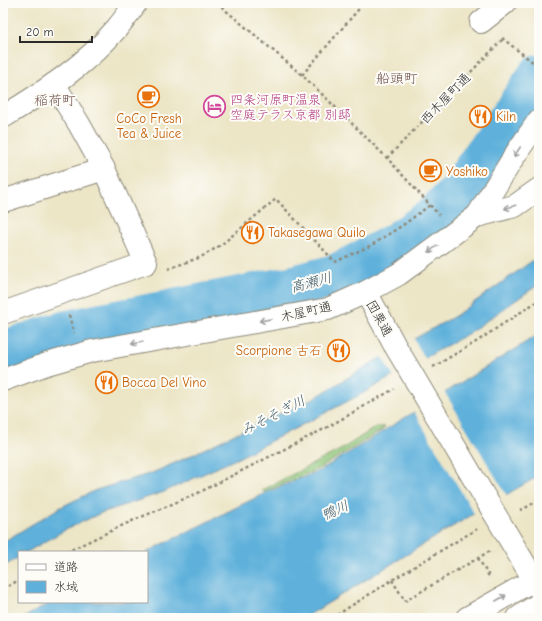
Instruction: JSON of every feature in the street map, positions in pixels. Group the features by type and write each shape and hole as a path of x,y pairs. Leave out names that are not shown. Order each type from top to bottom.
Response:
{"street":[{"path":"3,117 54,84 84,60 117,28 136,3"},
{"path":"481,22 505,3"},
{"path":"3,313 146,263 104,169 79,124 54,84"},
{"name":"木屋町通","path":"3,380 47,364 92,351 328,309 366,292 399,274 477,216 539,120"},
{"path":"3,201 104,169"},
{"path":"477,216 515,206 539,188"},
{"name":"団栗通","path":"366,292 394,344 506,533 537,581"},
{"path":"467,618 537,581"},
{"path":"518,618 539,604"}],"path":[{"path":"217,3 302,75 387,158 433,208"},
{"path":"302,75 364,3"},
{"name":"西木屋町通","path":"387,158 503,39"},
{"path":"534,64 539,67"},
{"path":"146,263 164,271 201,256 221,244 276,199 335,262 372,245 430,205"},
{"path":"428,369 476,342 539,300"},
{"path":"69,315 75,336"},
{"path":"68,551 132,521 198,493 326,428 394,389"},
{"path":"520,510 539,500"},
{"path":"332,618 478,528"},
{"path":"392,580 405,601 491,551"},
{"path":"3,589 18,581"}],"green space":[{"path":"376,427 385,427 320,468 264,492 262,490 342,449"}],"water":[{"path":"539,256 539,284 469,333 358,396 238,458 164,492 101,513 65,530 29,551 18,551 18,558 3,567 3,542 59,508 96,490 152,473 316,397 380,358 455,316"},
{"name":"鴨川","path":"539,334 539,476 450,528 304,618 23,618 50,603 148,603 148,552 265,493 321,470"}],"pier":[{"path":"413,337 426,360 394,378 381,355"},
{"path":"444,391 507,496 475,515 413,410"}],"waterway":[{"name":"高瀬川","path":"3,352 65,332 288,288 337,275 396,244 431,220 445,207 460,191 539,76"}],"place":[{"name":"CoCo Fresh Tea & Juice","path":"149,96"},
{"name":"四条河原町温泉 空庭テラス京都 別邸","path":"214,106"},
{"name":"Kiln","path":"481,116"},
{"name":"Yoshiko","path":"431,171"},
{"name":"Takasegawa Quilo","path":"252,232"},
{"name":"Scorpione 古石","path":"338,350"},
{"name":"Bocca Del Vino","path":"107,382"}],"district":[{"name":"船頭町","path":"397,78"},
{"name":"稲荷町","path":"55,100"}],"water label":[{"name":"みそそぎ川","path":"273,415"}]}
